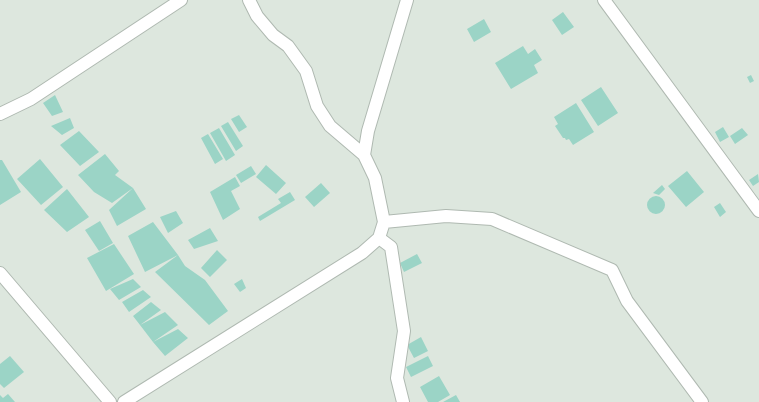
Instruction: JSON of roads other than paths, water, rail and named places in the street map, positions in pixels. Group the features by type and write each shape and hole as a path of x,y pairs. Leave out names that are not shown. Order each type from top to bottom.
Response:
{"street":[{"path":"0,114 31,99 181,0"},
{"path":"124,402 362,253 379,238 384,222 375,178 364,155 330,126 317,106 306,71 288,46 273,35 257,16 249,0"},
{"path":"364,155 368,131 407,0"},
{"path":"604,0 759,211"},
{"path":"384,222 446,216 492,219 612,270 627,301 702,402"},
{"path":"379,238 391,247 404,331 397,378 403,402"},
{"path":"0,272 110,402"}]}
